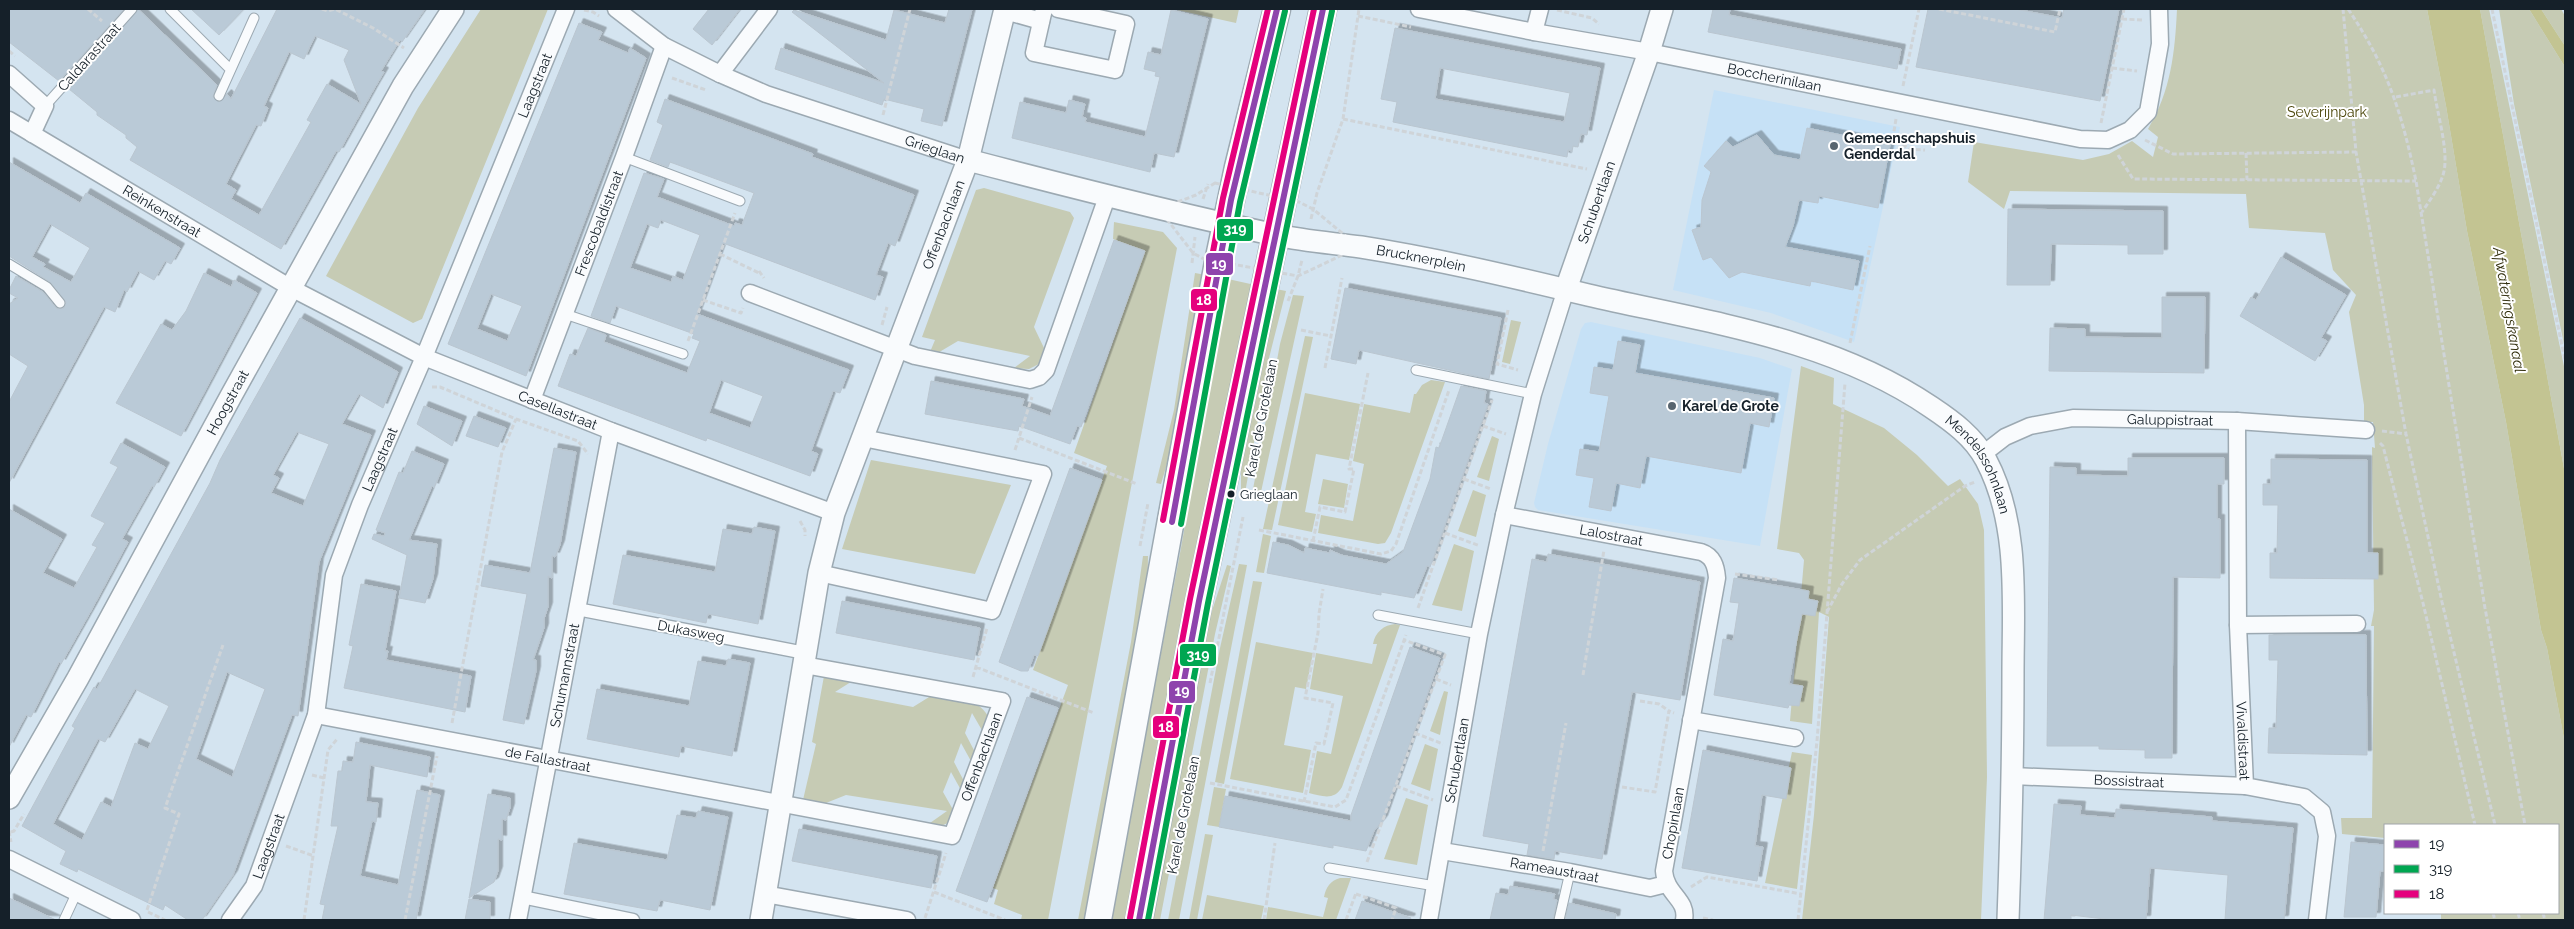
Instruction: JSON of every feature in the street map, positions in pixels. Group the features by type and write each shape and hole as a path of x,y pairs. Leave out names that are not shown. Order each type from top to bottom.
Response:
{"main road":[{"path":"1098,920 1226,224 1277,9"},
{"name":"Karel de Grotelaan","path":"1139,920 1198,601 1324,9"}],"street":[{"name":"Hoogstraat","path":"9,798 78,678 403,86 453,9"},
{"name":"Grieglaan","path":"616,9 664,46 766,94 968,160 1107,197 1276,235"},
{"path":"720,74 768,9"},
{"path":"1005,10 1043,15 1034,53 1115,70 1126,24 1058,9"},
{"name":"Boccherinilaan","path":"1419,9 1649,52 1899,104 2080,139 2103,139 2130,130"},
{"path":"1534,32 1540,9"},
{"name":"Schubertlaan","path":"1429,920 1479,634 1504,515 1533,394 1566,289 1649,52 1662,9"},
{"path":"2130,130 2148,112 2160,44 2160,9"},
{"name":"Offenbachlaan","path":"761,920 819,573 834,513 863,438 887,346 968,160 1005,10"},
{"name":"Laagstraat","path":"230,920 254,886 316,715 334,575 360,505 572,11"},
{"name":"Frescobaldistraat","path":"532,400 664,46"},
{"path":"9,74 45,106 32,134"},
{"name":"Reinkenstraat","path":"9,120 291,288"},
{"path":"750,293 915,356 1030,380 1039,377 1046,370 1107,197"},
{"name":"Brucknerplein","path":"1276,235 1306,241 1359,247 1566,289"},
{"name":"Casellastraat","path":"291,288 424,357 611,431 834,513"},
{"name":"Mendelssohnlaan","path":"1566,289 1750,331 1805,347 1861,368 1903,389 1949,419 1968,436 1983,454 1993,474 2002,500 2011,557 2013,776 2008,920"},
{"name":"Galuppistraat","path":"1983,454 2006,437 2030,426 2073,418 2237,421 2366,430"},
{"name":"Vivaldistraat","path":"2237,421 2238,625 2245,786 2304,798 2322,812 2327,836 2317,920"},
{"name":"Schumannstraat","path":"518,920 611,431"},
{"path":"819,573 992,611 1043,474 863,438"},
{"name":"Lalostraat","path":"1504,515 1702,552 1710,556 1714,563"},
{"name":"Chopinlaan","path":"1684,920 1685,913 1682,904 1671,890 1664,871 1717,578 1714,563"},
{"name":"Dukasweg","path":"577,609 805,659"},
{"path":"2238,625 2357,624"},
{"name":"Offenbachlaan","path":"805,659 1002,701 952,836"},
{"name":"de Fallastraat","path":"316,715 780,804"},
{"path":"1691,720 1795,738"},
{"name":"Bossistraat","path":"2013,776 2245,786"},
{"path":"780,804 952,836"},
{"name":"Rameaustraat","path":"1442,851 1570,872 1650,888 1671,890"},
{"path":"9,859 132,920"},
{"path":"765,894 906,920"},
{"path":"522,897 633,920"}],"lane":[{"name":"Caldarastraat","path":"45,106 132,9"},
{"path":"170,9 230,69"},
{"path":"219,96 254,18"},
{"path":"624,157 740,201"},
{"path":"9,264 47,287 60,303"},
{"path":"565,314 683,354"},
{"path":"1416,370 1533,394"},
{"path":"1378,615 1479,634"},
{"path":"1330,868 1435,886"},
{"path":"1559,920 1570,872"},
{"path":"64,920 77,892"}],"path":[{"path":"88,9 112,30"},
{"path":"322,9 328,11 335,9 373,28 421,58"},
{"path":"892,118 883,115 910,9"},
{"path":"1286,307 1298,276 1317,194 1342,119 1359,9"},
{"path":"1919,9 1893,137 1909,149 1925,150"},
{"path":"1939,9 2055,32 2060,9"},
{"path":"2124,9 2112,68 2103,139 2133,180 2416,181"},
{"path":"2342,9 2356,152 2406,434 2442,602 2495,824"},
{"path":"2348,9 2374,49 2396,97 2416,181 2485,608 2525,824"},
{"path":"2492,9 2565,360"},
{"path":"572,11 588,10 600,17"},
{"path":"1358,16 1416,28"},
{"path":"658,62 674,78"},
{"path":"2112,68 2155,74"},
{"path":"2396,97 2434,90 2445,160 2443,174 2436,190 2421,213"},
{"path":"1342,119 1589,170 1592,163"},
{"path":"2130,130 2151,144 2173,154 2356,152"},
{"path":"2246,153 2247,180"},
{"path":"683,354 740,201"},
{"path":"1850,344 1870,246"},
{"path":"1325,368 1342,278"},
{"path":"1508,310 1497,364 1518,370"},
{"path":"881,322 887,346"},
{"path":"1301,330 1331,336"},
{"path":"1313,541 1320,507 1345,512 1354,469 1349,468 1368,373"},
{"path":"1798,920 1817,741 1825,615 1846,374"},
{"path":"1009,467 1039,377"},
{"path":"426,390 431,386 440,386 516,418 578,441 588,455 586,464"},
{"path":"1259,530 1381,554 1393,550 1450,386"},
{"path":"1485,395 1500,399"},
{"path":"1416,614 1494,397"},
{"path":"452,727 502,452 516,418"},
{"path":"1483,426 1506,434"},
{"path":"2366,430 2406,434"},
{"path":"2366,430 2383,446 2424,603 2475,824"},
{"path":"1019,438 1137,484"},
{"path":"1825,615 1842,584 1860,560 1965,486 1993,474"},
{"path":"1464,479 1492,489"},
{"path":"1209,684 1244,511"},
{"path":"791,517 800,521 805,530 805,540"},
{"path":"1445,533 1480,546"},
{"path":"1583,676 1606,534"},
{"path":"1304,802 1316,743 1324,744 1333,703 1306,698 1318,633 1318,614 1324,589"},
{"path":"967,695 992,611"},
{"path":"1210,783 1335,808 1346,800 1407,630"},
{"path":"1366,867 1445,655 1404,640"},
{"path":"146,912 179,814 165,808 223,645"},
{"path":"976,667 1094,713"},
{"path":"1436,679 1454,686"},
{"path":"1640,701 1659,704 1669,711 1691,720"},
{"path":"1622,787 1655,792 1669,711"},
{"path":"1541,867 1566,723"},
{"path":"304,920 328,750 334,741 344,734"},
{"path":"1415,734 1443,744"},
{"path":"405,920 438,751"},
{"path":"1396,786 1433,800"},
{"path":"925,920 952,836"},
{"path":"1264,920 1274,843"},
{"path":"286,846 314,856"},
{"path":"1671,890 1708,877 1801,894"},
{"path":"1346,920 1358,888"},
{"path":"934,892 1005,920"},
{"path":"1356,894 1396,908 1392,920"}],"shaded area":[{"path":"1714,90 1900,127 1854,342 1771,313 1673,290"},
{"name":"Karel de Grote","path":"1591,322 1760,358 1792,369 1760,546 1538,510 1535,507 1534,503 1548,444 1581,329 1585,323"}],"green space":[{"path":"481,9 548,9 422,319 413,323 326,276 418,108"},
{"path":"1173,9 1239,9 1236,23"},
{"name":"Severijnpark","path":"2177,9 2427,9 2467,231 2506,422 2541,630 2547,648 2565,744 2565,920 2441,920 2441,914 2559,914 2559,824 2384,824 2384,838 2342,834 2341,818 2372,818 2374,626 2371,626 2374,610 2372,447 2375,448 2373,422 2364,422 2364,405 2349,312 2356,295 2333,270 2325,233 2249,228 2246,194 2010,191 2004,209 1968,182 1974,142 2083,160 2109,154 2132,141 2153,157 2158,137 2148,129 2156,115 2167,86 2175,41"},
{"path":"2480,9 2489,9 2565,371 2565,474"},
{"path":"2499,9 2529,9 2565,67 2565,349 2514,104"},
{"path":"2541,9 2561,9 2565,16 2565,46"},
{"path":"984,188 1070,212 1074,218 1034,327 1044,348 1039,364 1029,369 1014,368 1030,356 958,341 936,354 930,352 935,340 922,337 976,190"},
{"path":"1114,222 1163,232 1177,248 1048,920 1021,920 1022,915 994,904 998,890 993,888 1068,685 1033,670 1107,466 1074,453 1145,251 1113,239"},
{"path":"1195,273 1206,275 1182,413 1161,484 1156,483 1174,410"},
{"path":"1228,279 1255,285 1128,920 1110,920 1181,548"},
{"path":"1276,289 1286,291 1269,358 1245,493 1241,492 1241,448"},
{"path":"1293,295 1304,296 1259,501 1251,500 1280,344"},
{"path":"1511,320 1521,322 1510,364 1502,362"},
{"path":"1305,336 1313,337 1272,530 1263,529"},
{"path":"1801,366 1834,378 1833,404 1884,428 1917,455 1948,486 1960,479 1978,504 1984,530 1987,777 1981,920 1802,920 1814,815 1829,617 1819,612 1812,724 1790,721 1804,560 1799,553 1777,549"},
{"path":"1431,380 1445,382 1391,533 1385,543 1378,544 1318,533 1321,515 1353,521 1364,464 1353,461 1364,404 1410,413 1414,394 1422,385"},
{"path":"1305,393 1360,404 1349,460 1316,454 1305,512 1316,514 1312,532 1278,525"},
{"path":"1492,436 1499,439 1489,481 1477,477"},
{"path":"871,460 1011,485 975,574 842,549"},
{"path":"1323,479 1348,484 1344,508 1318,504"},
{"path":"1473,490 1486,495 1476,537 1458,531"},
{"path":"1263,534 1271,536 1264,573 1256,572"},
{"path":"1454,544 1474,551 1462,611 1432,605"},
{"path":"1143,556 1148,556 1147,608 1087,920 1078,920 1131,642"},
{"path":"1239,564 1247,565 1179,920 1168,920 1220,648"},
{"path":"1227,565 1231,566 1215,634 1160,920 1150,920 1205,632"},
{"path":"1253,581 1262,582 1224,784 1215,782"},
{"path":"1400,625 1342,787 1331,796 1309,793 1317,751 1331,754 1343,696 1310,689 1316,653 1372,664 1377,644 1373,644 1376,636 1387,626"},
{"path":"1256,642 1313,653 1306,689 1295,687 1284,745 1311,750 1303,793 1230,779"},
{"path":"824,676 854,680 835,692 913,707 934,694 964,699 978,705 983,710 988,716 983,732 972,713 965,733 976,754 972,763 961,743 954,762 966,785 962,792 951,772 943,792 956,815 952,820 943,825 933,826 930,823 947,811 846,795 826,803 803,800 816,744 812,742"},
{"path":"1444,691 1448,692 1440,735 1430,731"},
{"path":"1425,744 1438,749 1430,791 1411,784"},
{"path":"1792,752 1812,755 1797,889 1765,883"},
{"path":"1214,787 1226,789 1219,827 1207,825"},
{"path":"1406,798 1428,805 1417,865 1384,859"},
{"path":"1205,834 1213,835 1197,920 1189,920"},
{"path":"1340,878 1351,878 1336,920 1266,920 1268,907 1323,917 1328,898 1324,897 1326,890 1331,883"},
{"path":"1207,895 1264,906 1261,920 1202,920"}],"water":[{"name":"Afwateringskanaal","path":"2427,9 2480,9 2565,474 2565,744 2547,648 2541,630 2506,422 2467,231"},
{"path":"2529,9 2541,9 2565,46 2565,67"}],"building":[{"path":"9,9 124,9 59,81 9,42"},
{"path":"138,9 217,85 213,97 219,102 227,94 231,99 277,9 425,9 402,42 400,40 381,71 384,72 339,152 336,151 281,249 130,160 137,147 126,138 126,135 97,115 97,112 69,89","holes":["315,36 349,50 344,60 361,104 327,84 307,120 311,122 259,215 231,199 236,190 226,184 256,125 261,126 268,108 264,106 289,52 304,59"]},
{"path":"191,9 244,9 219,35"},
{"path":"709,9 740,9 712,45 693,29"},
{"path":"949,9 972,9 942,126 921,121 924,109 884,99 882,105 775,69 781,48 884,83 792,12 794,10 886,40 894,10 945,23"},
{"path":"1713,9 1730,9 1729,15 1901,49 1897,69 1708,32"},
{"path":"1928,9 2015,9 2062,18 2064,9 2119,9 2100,101 1916,67"},
{"path":"1171,10 1208,19 1174,157 1154,153 1150,172 1012,138 1020,102 1066,113 1069,100 1085,104 1082,117 1086,118 1085,122 1145,137 1160,77 1155,76 1156,72 1144,69 1148,52 1161,55"},
{"path":"579,23 602,32 598,40 628,53 630,48 646,58 526,376 448,344","holes":["491,294 522,306 507,341 477,329"]},
{"path":"1395,28 1600,68 1587,135 1581,134 1578,147 1573,146 1572,151 1568,150 1567,157 1393,122 1397,102 1381,99","holes":["1440,68 1570,93 1564,122 1435,99"]},
{"path":"665,99 813,154 812,157 914,195 895,246 888,243 876,275 883,277 875,300 723,243 697,314 849,370 840,393 833,391 823,418 811,451 818,454 810,476 707,438 706,441 558,386 570,354 576,356 588,328 606,335 604,342 687,373 700,341 692,338 694,334 616,306 610,323 591,316 644,173 664,179 657,197 734,226 735,223 742,225 754,193 670,162 668,167 650,160 663,125 657,122","holes":["661,220 700,235 683,280 673,276 671,282 630,268 647,224 658,228","721,380 763,396 750,428 709,413"]},
{"path":"1807,128 1890,145 1878,208 1819,196 1818,203 1799,200 1793,226 1785,247 1859,261 1853,290 1811,281 1810,286 1742,272 1729,278 1711,257 1703,260 1692,230 1701,227 1702,200 1711,172 1704,166 1726,141 1733,147 1757,135 1774,155 1800,160"},
{"path":"9,162 80,203 86,193 180,248 171,264 165,261 154,280 138,271 127,292 124,290 115,312 104,307 9,483 9,402 28,366 9,354 9,304 18,298 9,293 9,290 16,276 43,292 57,309 64,308 66,302 50,282 9,256","holes":["50,224 90,248 71,282 43,267 45,264 32,257"]},
{"path":"2008,209 2163,211 2163,254 2128,254 2128,245 2051,244 2050,285 2007,285"},
{"path":"1114,240 1145,251 1081,427 1077,426 1070,444 1019,426 1018,431 925,414 931,381 1024,399 1022,406 1050,416"},
{"path":"2281,257 2346,295 2321,338 2327,341 2315,361 2240,316 2251,297 2256,300"},
{"path":"204,273 231,287 234,280 257,293 181,436 116,403 161,324 172,330 186,311"},
{"path":"1345,288 1501,318 1489,379 1359,350 1356,364 1331,359"},
{"path":"2162,297 2205,297 2204,373 2049,371 2050,328 2085,329 2085,337 2162,338"},
{"path":"300,318 398,372 383,408 359,394 342,424 371,435 319,562 298,716 292,715 233,875 202,920 188,920 165,905 163,910 78,869 77,872 60,864 66,851 22,826 75,728 72,726 94,687 97,689 210,483 220,460","holes":["297,432 329,444 303,506 271,493 279,478 273,475","227,672 265,689 232,777 196,759","135,689 169,706 148,749 135,743 111,807 101,802 82,840 53,824 98,739 105,742"]},
{"path":"1618,341 1640,345 1635,373 1774,398 1769,427 1750,423 1741,473 1646,456 1640,488 1616,483 1611,511 1589,507 1594,478 1576,475 1580,449 1599,452 1609,396 1590,393 1594,367 1613,370"},
{"path":"1461,386 1486,391 1484,403 1488,404 1430,567 1427,566 1414,598 1381,592 1381,595 1267,573 1273,542 1288,545 1304,553 1305,548 1330,553 1330,550 1341,555 1386,564 1403,552 1430,479 1436,447 1439,448"},
{"path":"424,406 462,421 452,446 417,424"},
{"path":"474,416 506,428 498,447 466,436"},
{"path":"121,443 165,467 122,539 128,542 92,609 61,664 59,662 31,717 26,715 9,747 9,509 62,539 43,573 74,588 97,547 92,545 105,523 91,516 118,467 110,463"},
{"path":"554,448 576,452 560,545 555,557 552,556 552,578 548,576 548,607 544,619 544,628 533,660 536,660 536,671 524,724 503,720 527,594 481,586 485,565 530,573"},
{"path":"412,451 444,464 434,488 432,486 409,540 437,544 433,579 425,603 399,598 407,555 372,539 374,534 384,536 385,533 376,530 399,472 403,473"},
{"path":"2128,458 2224,458 2224,484 2217,484 2217,519 2220,519 2220,578 2173,577 2172,758 2145,758 2145,750 2099,749 2099,746 2047,746 2050,467 2076,468 2076,475 2128,476"},
{"path":"2271,459 2367,460 2367,553 2378,553 2378,579 2270,578 2270,553 2277,553 2278,505 2263,505 2263,484 2271,484"},
{"path":"1070,468 1102,480 1038,656 1034,655 1028,671 1021,671 999,662"},
{"path":"754,527 775,531 758,624 708,614 706,623 613,604 623,555 715,572 723,529 752,534"},
{"path":"1548,554 1700,582 1680,700 1632,692 1602,859 1555,851 1554,859 1527,855 1529,844 1483,836 1532,559 1547,562"},
{"path":"1734,578 1809,591 1808,599 1818,601 1815,616 1802,614 1795,649 1789,684 1803,686 1799,706 1789,705 1788,708 1714,695 1723,639 1733,641 1739,603 1730,602"},
{"path":"361,584 396,591 385,651 388,651 386,660 471,676 465,712 344,688 353,646 349,645"},
{"path":"842,601 980,628 974,660 836,633"},
{"path":"2269,635 2366,635 2367,755 2268,753 2269,728 2276,728 2278,660 2269,660"},
{"path":"1410,647 1440,658 1383,820 1374,831 1366,851 1333,845 1333,848 1219,827 1225,796 1351,821 1351,815"},
{"path":"728,659 750,663 732,756 681,746 679,757 587,739 597,689 689,706 698,661 726,666"},
{"path":"1027,697 1058,708 987,902 956,891"},
{"path":"356,742 430,757 427,777 370,765 366,802 378,803 376,822 372,821 360,876 398,885 417,790 440,795 416,920 322,920 325,905 320,904 338,826 331,826 338,771 342,771 343,761 353,762"},
{"path":"1703,750 1791,768 1786,799 1762,795 1755,846 1763,847 1757,881 1682,868"},
{"path":"488,794 510,798 510,808 506,820 502,819 502,840 498,839 498,871 494,882 469,898"},
{"path":"2054,804 2081,806 2080,815 2115,818 2116,809 2212,817 2212,821 2293,828 2284,920 2225,920 2228,875 2150,868 2146,920 2113,920 2071,915 2071,920 2044,920"},
{"path":"698,811 728,817 710,910 660,900 657,911 564,894 574,843 667,860 677,815 696,818"},
{"path":"799,829 937,856 931,888 792,861"},
{"path":"2351,842 2384,845 2384,871 2380,871 2376,917 2344,917"},
{"path":"1510,886 1555,894 1553,899 1557,900 1553,920 1490,920 1496,893 1508,895"},
{"path":"9,898 56,920 9,920"},
{"path":"469,899 490,902 490,920 465,920"},
{"path":"1362,901 1411,918 1410,920 1355,920"},
{"path":"1569,903 1616,914 1615,920 1565,920"}],"transit line":[{"name":"18","path":"1163,520 1223,198 1268,9"},
{"name":"19","path":"1172,522 1231,200 1277,9"},
{"name":"18","path":"1130,918 1190,599 1314,9"},
{"name":"19","path":"1139,920 1199,601 1323,9"},
{"name":"319","path":"1181,524 1240,202 1285,11"},
{"name":"319","path":"1148,920 1208,603 1332,11"}],"place":[{"name":"Gemeenschapshuis Genderdal","path":"1834,146"},
{"name":"Karel de Grote","path":"1672,406"},
{"name":"Grieglaan","path":"1231,494"}]}
